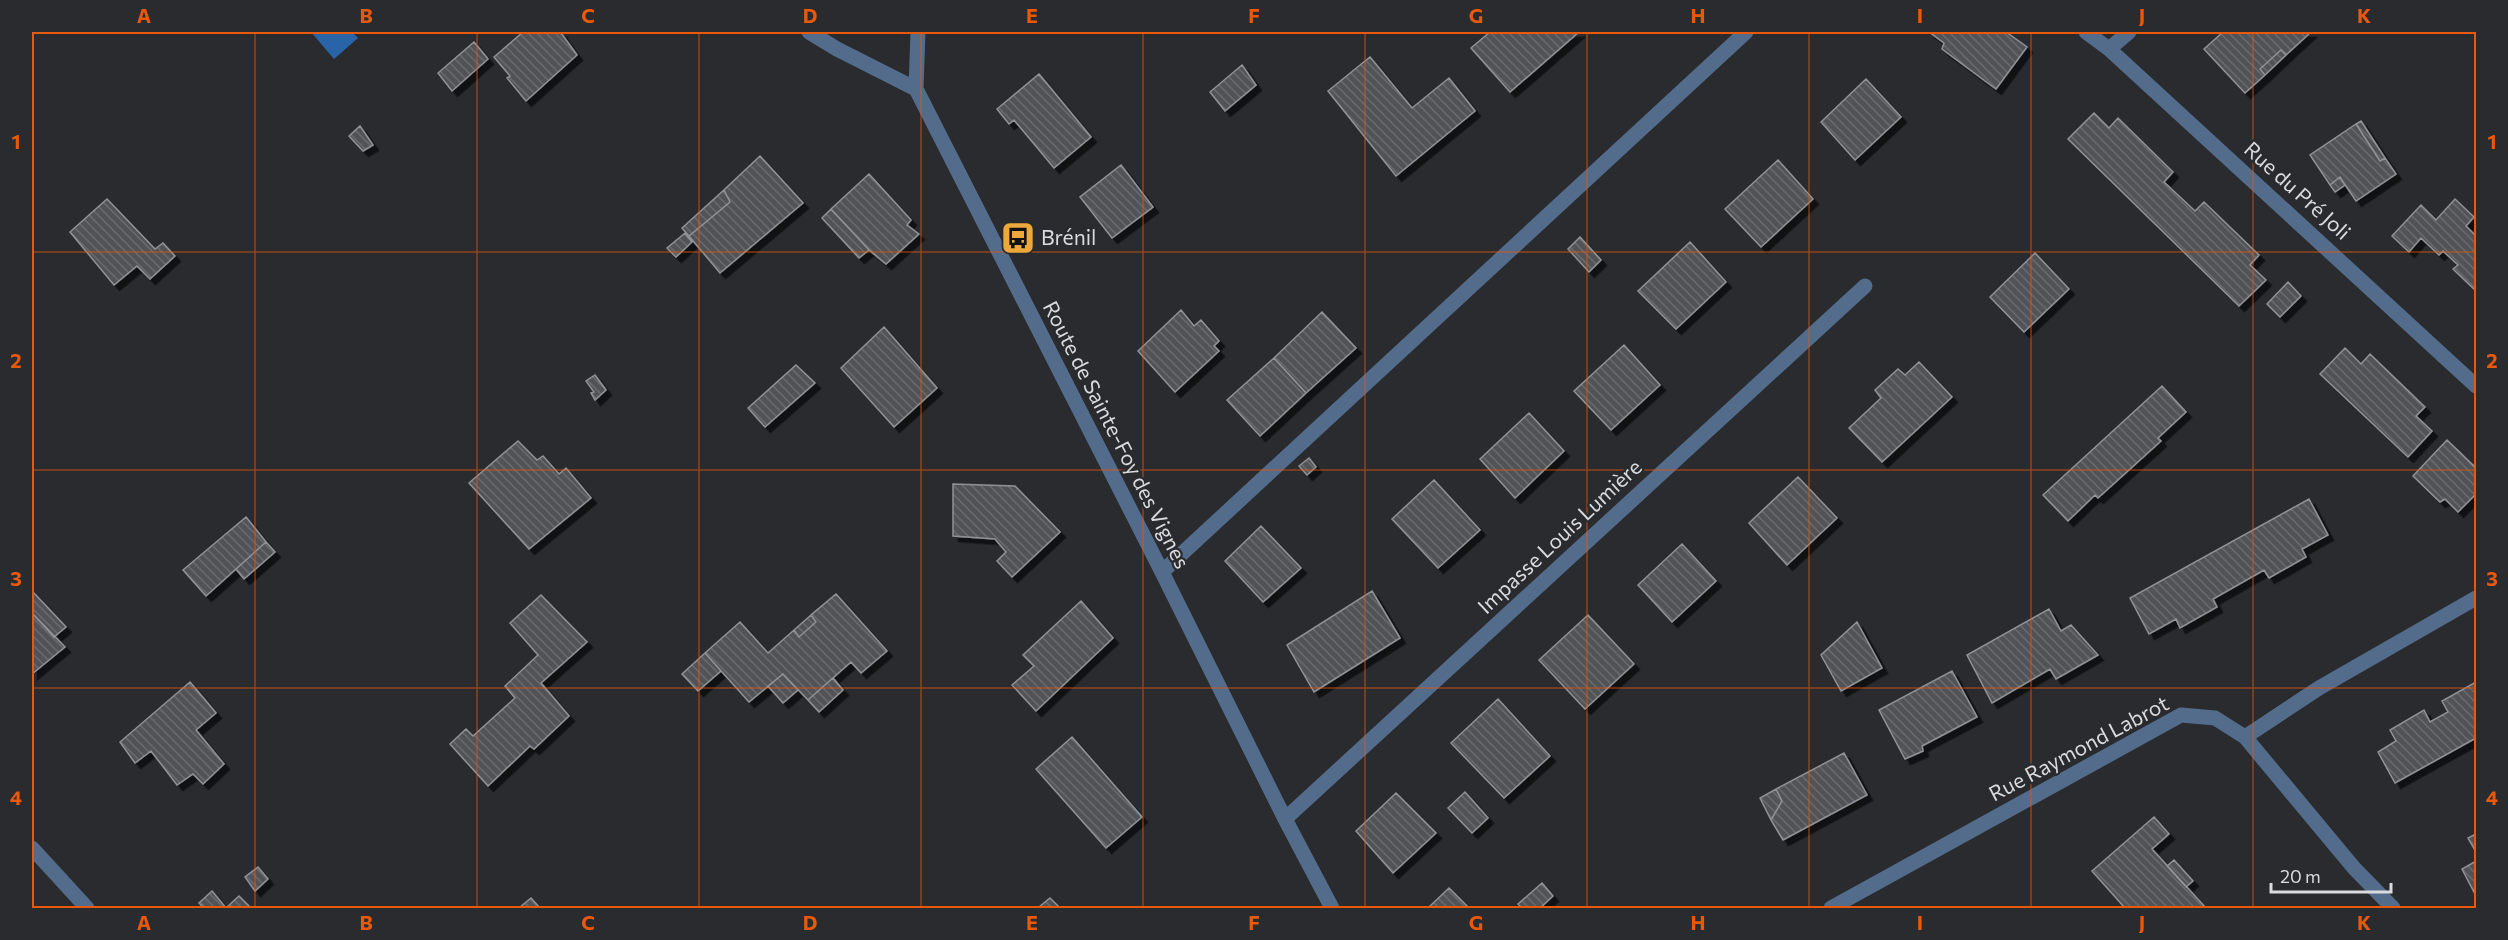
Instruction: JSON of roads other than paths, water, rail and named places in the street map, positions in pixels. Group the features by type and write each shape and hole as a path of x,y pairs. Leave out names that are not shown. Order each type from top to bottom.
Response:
{"street":[{"path":"809,32 837,49 916,89 918,32"},
{"path":"1162,572 1746,32"},
{"name":"Rue du Pré Joli","path":"2086,32 2109,50 2355,272 2476,386"},
{"path":"2109,50 2129,32"},
{"name":"Route de Sainte-Foy des Vignes","path":"916,89 1332,909"},
{"name":"Impasse Louis Lumière","path":"1285,819 1865,286"},
{"path":"2245,737 2319,688 2476,598"},
{"name":"Rue Raymond Labrot","path":"1831,909 2181,715 2215,718 2245,737 2354,868 2393,909"},
{"path":"32,848 87,909"}],"water":[{"path":"311,32 352,32 358,38 334,59"}],"place":[{"name":"Brénil","path":"1018,238"}]}
